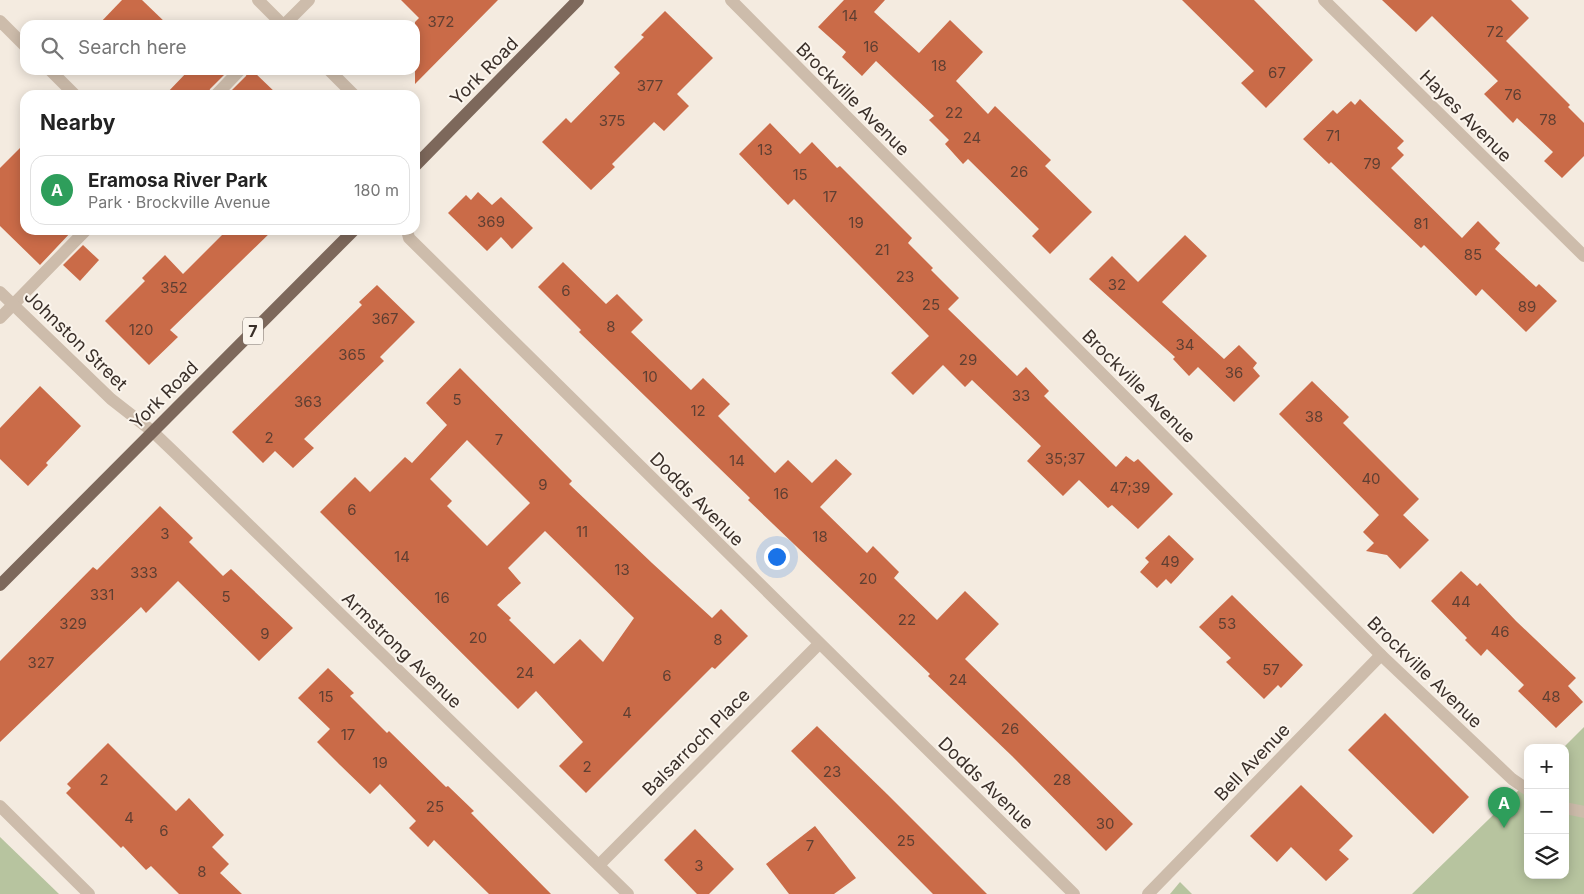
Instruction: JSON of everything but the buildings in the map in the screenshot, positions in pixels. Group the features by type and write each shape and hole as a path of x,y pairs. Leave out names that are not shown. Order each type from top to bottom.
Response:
{"main road":[{"name":"York Road","path":"420,161 578,0"},
{"name":"York Road","path":"0,585 349,235"}],"street":[{"path":"258,0 278,20"},
{"path":"288,20 309,0"},
{"name":"Brockville Avenue","path":"731,0 1381,655 1512,779 1527,789"},
{"name":"Hayes Avenue","path":"1324,0 1584,256"},
{"path":"0,21 20,41"},
{"path":"55,75 70,90"},
{"path":"221,90 235,75"},
{"path":"334,75 349,90"},
{"path":"0,318 81,235"},
{"name":"Dodds Avenue","path":"408,235 409,238 819,644 1074,894"},
{"name":"Johnston Street","path":"0,292 111,399 152,431"},
{"name":"Armstrong Avenue","path":"152,431 628,894"},
{"name":"Balsarroch Place","path":"599,865 819,644"},
{"name":"Bell Avenue","path":"1148,894 1381,655"},
{"path":"0,806 89,894"},
{"path":"1569,809 1584,812"}],"green space":[{"path":"1584,727 1584,894 1412,894 1524,785 1524,879 1569,879 1569,744 1567,744"},
{"path":"0,837 59,894 0,894"},
{"path":"1180,882 1192,894 1170,894"}],"place":[{"name":"Eramosa River Park","path":"1504,828"}]}
